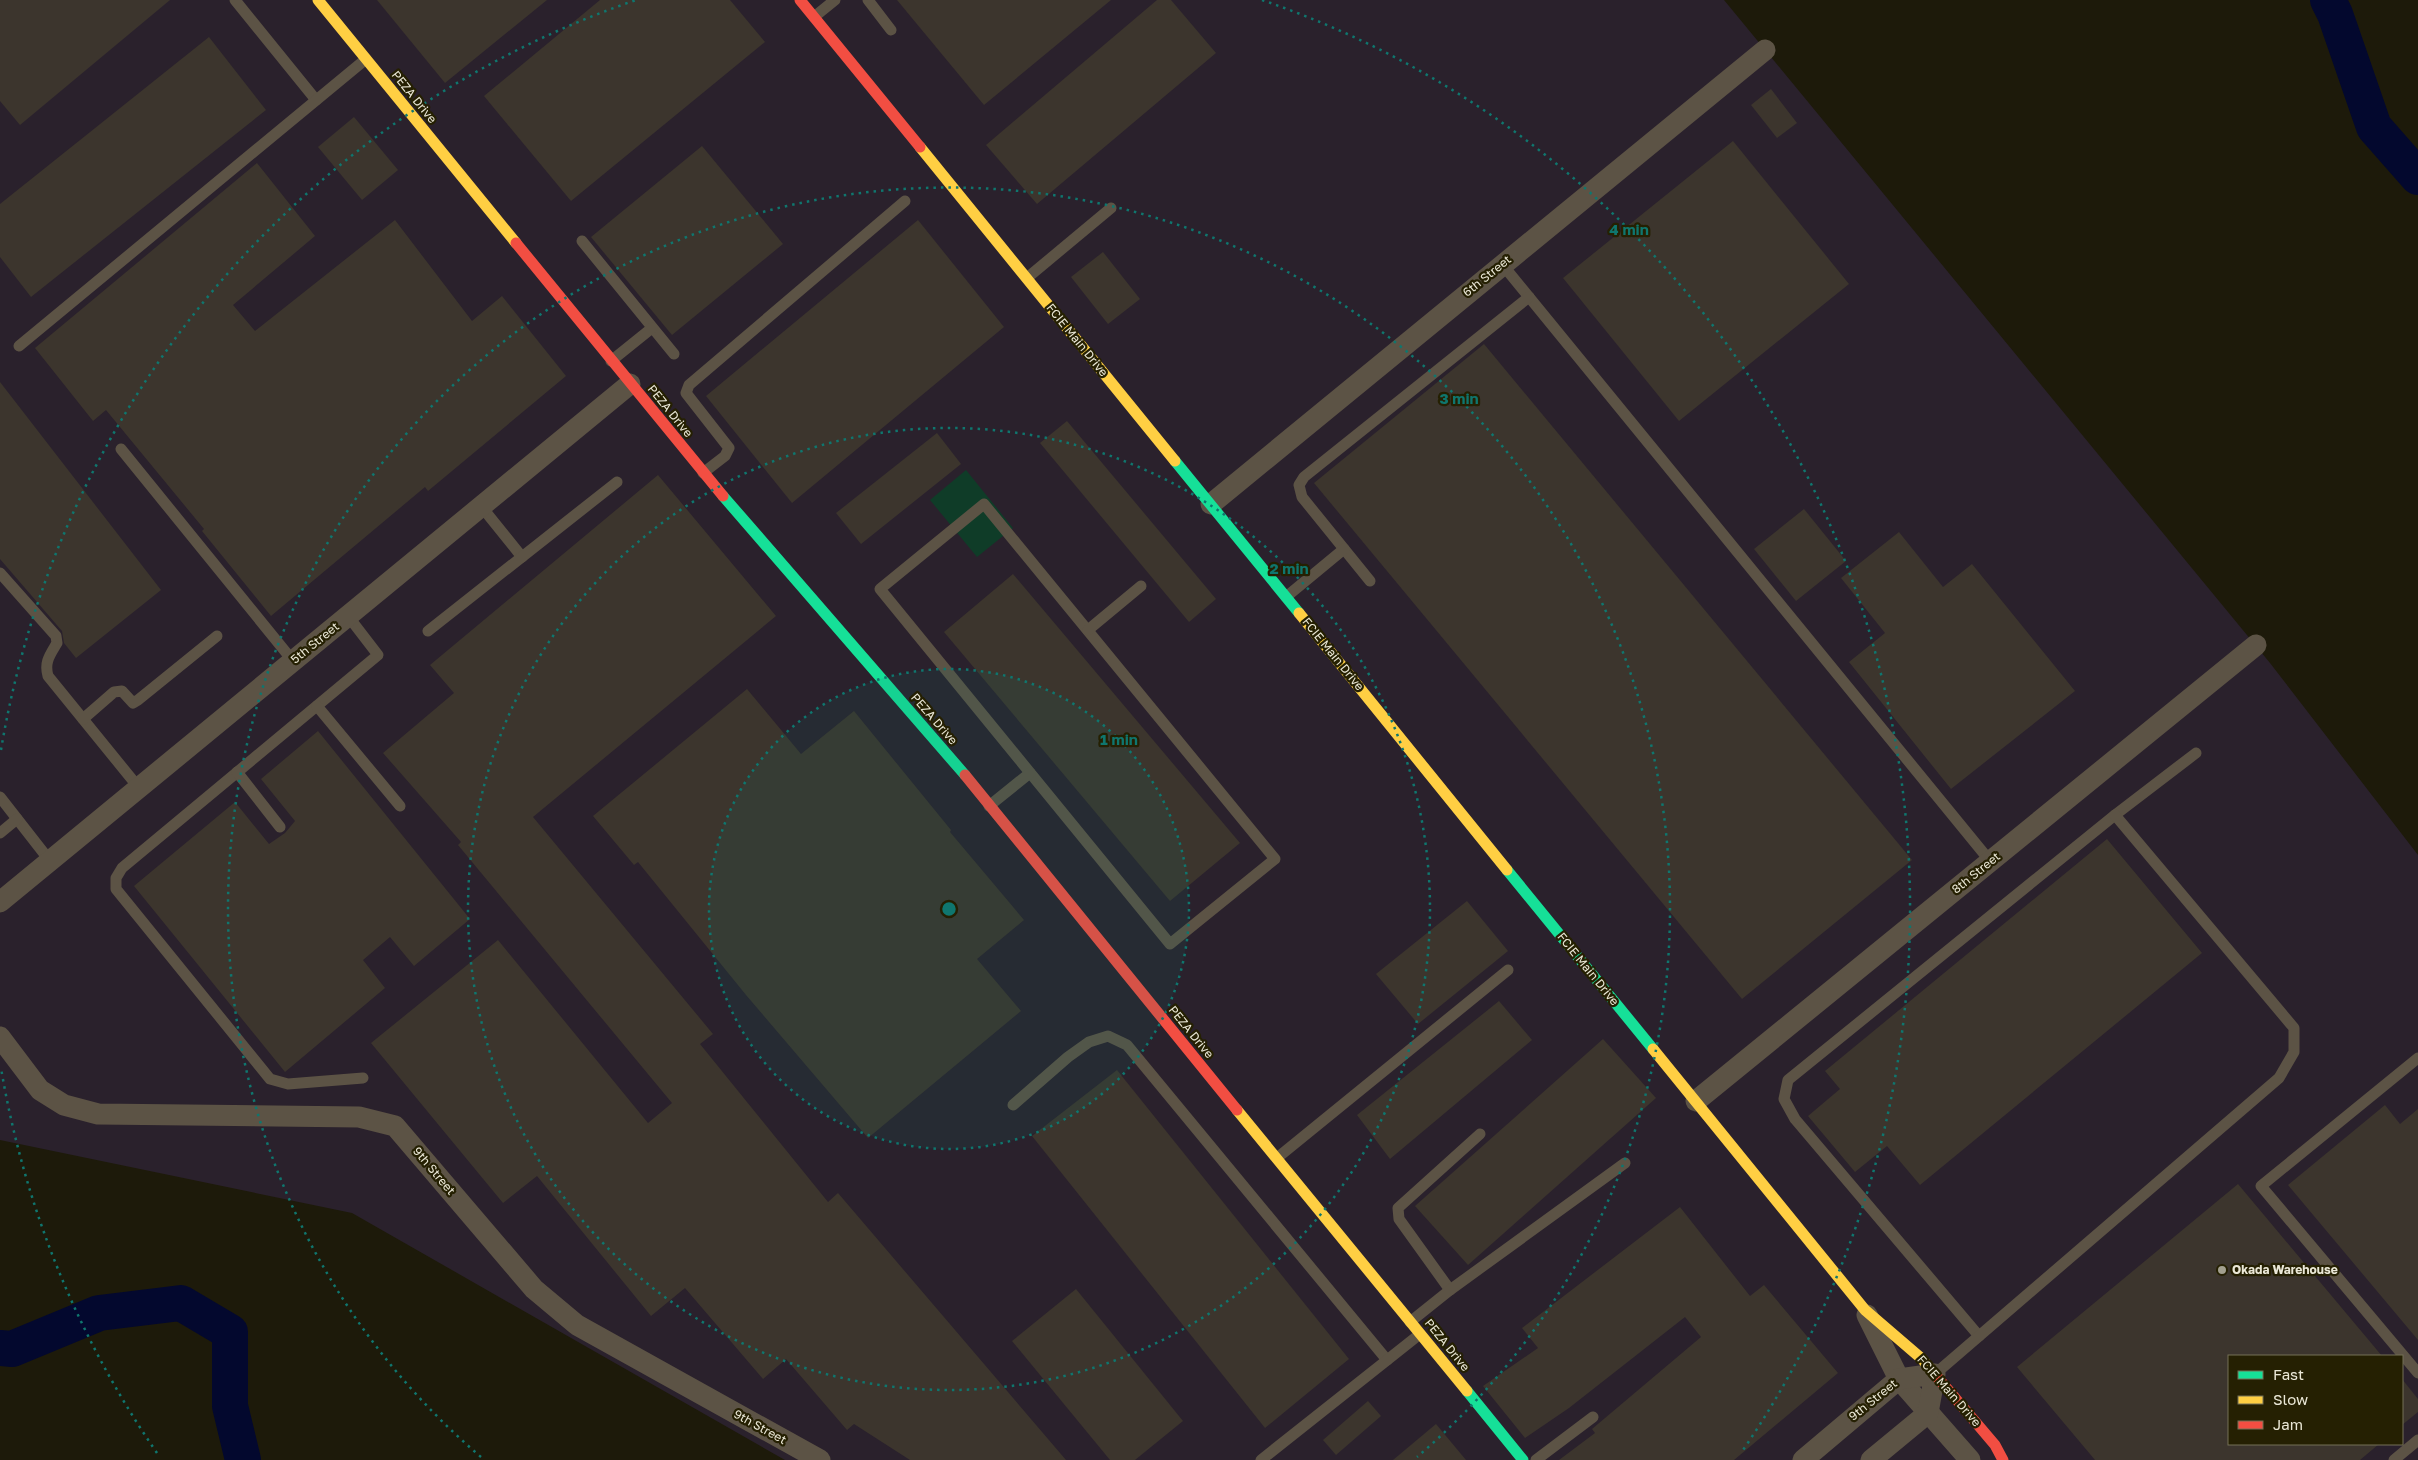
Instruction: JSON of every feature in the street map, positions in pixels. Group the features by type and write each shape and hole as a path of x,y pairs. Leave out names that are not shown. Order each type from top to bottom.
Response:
{"street":[{"name":"PEZA Drive","path":"318,0 703,472 989,806 1523,1460"},
{"name":"FCIE Main Drive","path":"800,0 1864,1310 1922,1359 1996,1445 2003,1460"},
{"name":"6th Street","path":"1211,504 1765,50"},
{"name":"5th Street","path":"0,902 630,384"},
{"name":"8th Street","path":"1696,1101 2256,645"},
{"name":"9th Street","path":"0,1036 40,1090 64,1105 98,1114 359,1117 395,1126 534,1289 577,1325 820,1460"},
{"name":"FCIE Main Drive","path":"1864,1310 1899,1379 1970,1460"},
{"name":"9th Street","path":"1803,1460 1899,1379 1935,1374"},
{"path":"1871,1460 1928,1413 1935,1374"}],"lane":[{"path":"235,0 316,100"},
{"path":"814,17 835,0"},
{"path":"868,0 891,30"},
{"path":"19,346 366,59"},
{"path":"703,472 725,456 729,448 686,393 689,385 905,201"},
{"path":"1026,278 1111,208"},
{"path":"582,241 674,354"},
{"path":"1502,264 1990,860"},
{"path":"1370,581 1302,497 1300,485 1304,476 1529,297"},
{"path":"611,361 652,328"},
{"path":"122,449 293,661"},
{"path":"428,631 617,482"},
{"path":"984,504 1275,859 1170,944 1030,773 880,589 984,504"},
{"path":"482,506 522,557"},
{"path":"1286,597 1344,549"},
{"path":"0,573 56,636 57,644 48,657 46,666 48,676 139,788"},
{"path":"1088,630 1140,586"},
{"path":"348,616 378,655 122,868 116,878 116,889 270,1079 288,1084 363,1078"},
{"path":"83,719 114,692 122,691 133,703 138,700 217,636"},
{"path":"317,706 400,806"},
{"path":"1979,1336 1795,1120 1784,1098 1788,1080 2115,815 2196,753"},
{"path":"237,772 280,827"},
{"path":"989,806 1030,773"},
{"path":"0,797 50,861"},
{"path":"1935,1374 2279,1078 2294,1052 2294,1028 2115,815"},
{"path":"0,833 17,819"},
{"path":"1277,1158 1508,970"},
{"path":"1013,1104 1089,1042 1108,1036 1127,1045 1388,1360"},
{"path":"2418,1058 2261,1186 2418,1372"},
{"path":"1450,1290 1399,1219 1398,1208 1480,1134"},
{"path":"1410,1322 1450,1290 1624,1163"},
{"path":"1261,1460 1420,1334"},
{"path":"1536,1460 1593,1417"},
{"path":"2394,1460 2418,1440"}],"shaded area":[{"path":"0,0 1724,0 2270,663 2418,855 2418,1460 785,1460 352,1213 0,1140"}],"green space":[{"path":"966,470 1013,528 977,557 930,500"}],"building":[{"path":"0,0 170,0 20,125 0,101"},
{"path":"377,0 547,0 445,83"},
{"path":"600,0 730,0 765,42 571,201 484,96"},
{"path":"897,0 1111,0 984,105"},
{"path":"1157,0 1171,0 1216,53 1037,204 986,145"},
{"path":"209,37 266,110 31,297 0,257 0,204"},
{"path":"1771,89 1797,123 1777,138 1751,105"},
{"path":"354,117 398,170 362,200 318,147"},
{"path":"1733,141 1849,284 1679,421 1563,278"},
{"path":"702,146 783,244 672,335 591,237"},
{"path":"257,163 315,236 233,305 255,331 395,220 472,321 502,296 566,376 428,491 425,487 271,616 202,531 204,529 106,410 93,421 35,348"},
{"path":"918,220 1004,327 792,503 706,396"},
{"path":"1103,252 1140,299 1108,324 1071,277"},
{"path":"1484,344 1912,860 1742,999 1314,483"},
{"path":"0,382 161,590 76,658 64,643 62,631 0,559"},
{"path":"1067,421 1216,599 1189,622 1040,443"},
{"path":"937,433 961,464 861,544 836,513"},
{"path":"658,475 776,616 533,817 713,1034 700,1044 828,1202 838,1193 1066,1460 910,1460 854,1424 847,1430 786,1359 763,1379 685,1288 651,1316 537,1176 503,1203 371,1043 498,940 648,1123 672,1103 458,845 461,842 383,753 454,693 430,665"},
{"path":"1804,509 1846,561 1796,601 1754,549"},
{"path":"1899,532 1943,587 1972,564 2075,691 1951,789 1849,662 1885,633 1841,578"},
{"path":"1013,574 1240,843 1170,901 944,632"},
{"path":"747,689 801,754 854,711 951,830 950,832 1024,920 977,959 1021,1011 868,1138 746,995 638,862 634,865 593,816"},
{"path":"318,731 470,919 414,966 390,937 363,960 385,988 285,1072 134,886 235,802 269,844 285,833 295,821 261,779"},
{"path":"2107,839 2202,953 1920,1185 1887,1146 1855,1172 1808,1116 1840,1089 1825,1071"},
{"path":"1467,901 1508,951 1418,1024 1376,974"},
{"path":"1499,1001 1532,1040 1390,1159 1357,1115"},
{"path":"1603,1039 1656,1098 1468,1265 1415,1206"},
{"path":"1117,1070 1349,1359 1265,1428 1032,1136"},
{"path":"2385,1105 2400,1124 2418,1109 2418,1340 2288,1185"},
{"name":"Okada Warehouse","path":"2238,1184 2381,1355 2228,1355 2228,1445 2378,1445 2360,1460 2095,1460 2017,1367"},
{"path":"1680,1207 1750,1296 1764,1285 1838,1373 1734,1460 1559,1460 1595,1433 1592,1429 1701,1337 1685,1317 1569,1408 1525,1438 1483,1386 1538,1348 1522,1328"},
{"path":"1076,1289 1183,1421 1135,1460 1110,1460 1012,1341"},
{"path":"2403,1380 2418,1399 2418,1412 2403,1424"},
{"path":"1368,1401 1381,1416 1336,1455 1323,1440"},
{"path":"1436,1424 1466,1460 1393,1460"}],"waterway":[{"path":"2328,0 2335,14 2374,127 2418,177"},
{"path":"0,1348 12,1349 99,1313 181,1303 230,1332 230,1406 243,1460"}],"traffic: fast":[{"path":"1175,461 1299,613"},
{"path":"723,496 965,775"},
{"path":"1507,870 1653,1049"},
{"path":"1467,1391 1523,1460"}],"traffic: slow":[{"path":"318,0 516,243"},
{"path":"920,147 1175,461"},
{"path":"1299,613 1507,870"},
{"path":"1653,1049 1865,1310 1922,1359 1933,1372"},
{"path":"1237,1110 1467,1391"}],"traffic: jam":[{"path":"800,0 920,147"},
{"path":"516,243 723,496"},
{"path":"965,775 1237,1110"},
{"path":"1933,1372 1995,1445 2003,1460"}],"place":[{"name":"Okada Warehouse","path":"2222,1270"}]}
